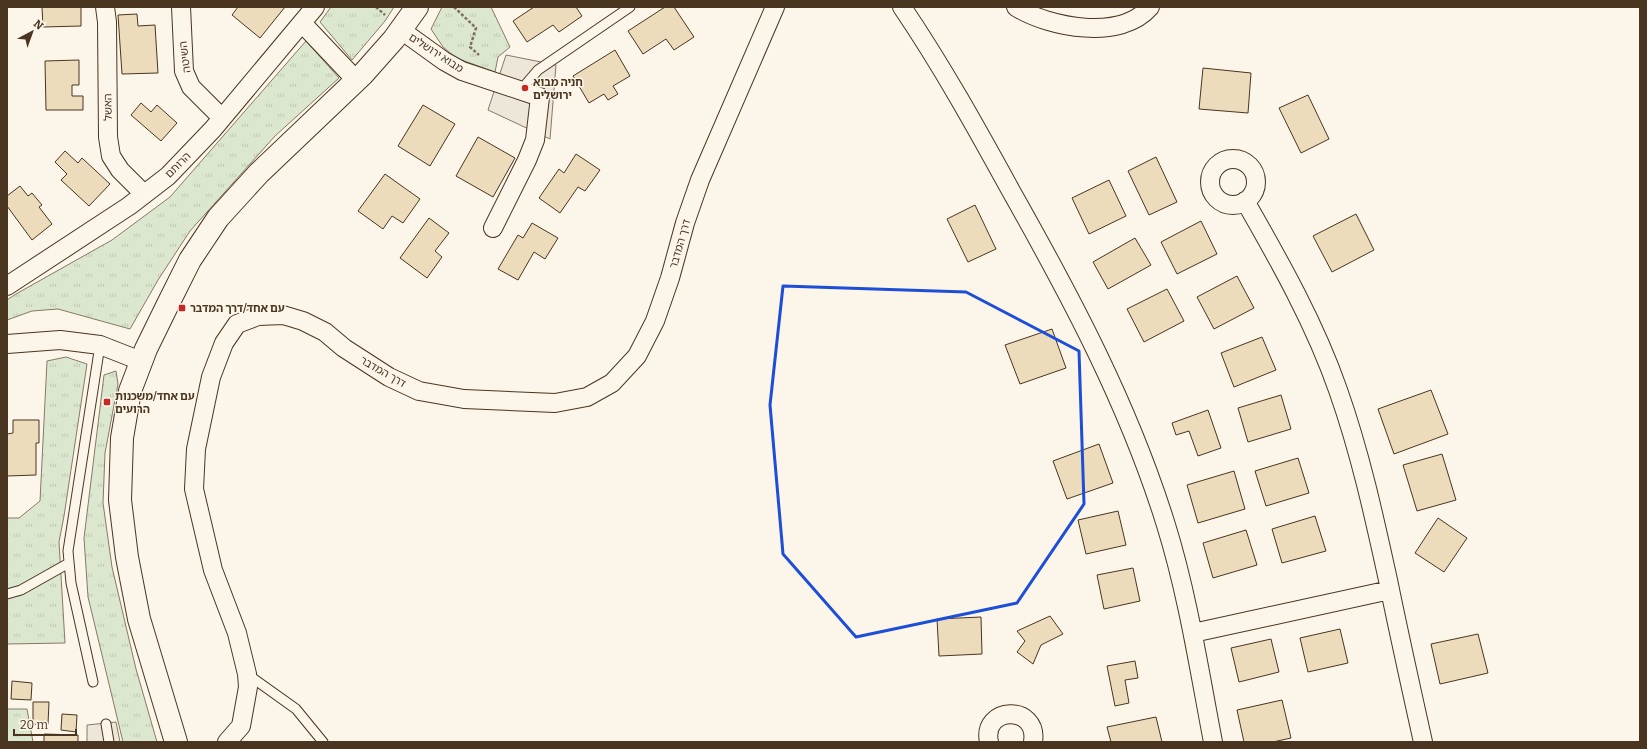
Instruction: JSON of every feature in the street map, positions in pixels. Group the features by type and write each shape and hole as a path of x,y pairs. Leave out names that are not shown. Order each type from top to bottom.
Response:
{"street":[{"name":"האשל","path":"105,7 107,22 108,137 111,156 120,170 144,194"},
{"name":"השיטה","path":"181,7 184,71 191,87 222,118"},
{"name":"הרותם","path":"7,286 129,206 168,176 222,118 315,7"},
{"path":"176,742 139,619 127,557 120,500 122,438 130,391 142,361 190,260 218,218 259,173 356,80 394,39 417,7"},
{"name":"דרך המדבר","path":"227,742 241,726 248,687 247,674 237,633 213,570 194,489 196,449 211,377 224,344 237,324 258,316 283,315 303,321 325,332 344,348 389,378 419,391 464,399 555,403 587,397 612,383 637,356 654,321 670,278 685,222 700,180 775,7"},
{"path":"902,7 936,61 1004,178 1064,286 1104,364 1121,404 1152,484 1177,566 1193,633 1213,742"},
{"path":"1016,7 1029,15 1054,22 1088,28 1125,24 1146,8"},
{"path":"302,23 356,80"},
{"name":"מבוא ירושלים","path":"401,30 444,61 462,71 540,97 535,140 528,160 493,228"},
{"path":"1245,201 1300,301 1338,389 1362,466 1423,742"},
{"path":"7,344 60,340 100,345 142,361"},
{"path":"1193,633 1390,590"},
{"path":"989,742 988,731 994,721 1002,715 1013,713 1023,717 1028,722 1033,731 1033,742"}],"lane":[{"path":"520,91 538,70 630,7"},
{"path":"93,682 71,582 68,551 100,345"},
{"path":"7,594 21,590 69,563"},
{"path":"247,674 296,709 323,742"},
{"path":"106,724 108,742"}],"path":[{"path":"454,7 476,28 470,47 486,61 481,78"}],"highlighted area":[{"path":"783,286 966,292 1079,351 1084,504 1017,603 856,637 783,554 770,405"}],"green space":[{"path":"331,7 394,7 385,21 352,60 320,22"},
{"path":"442,7 491,7 510,47 498,57 495,72 456,58 443,47 431,29"},
{"path":"306,41 339,78 275,136 190,231 158,280 130,329 58,309 32,311 7,320 7,300 112,240 170,197"},
{"path":"66,357 87,364 59,542 65,643 7,644 7,518 19,518 40,501 47,361"},
{"path":"116,371 118,384 105,453 103,503 112,567 136,669 157,742 123,742 88,597 84,538 104,375"},
{"path":"7,709 27,709 33,742 7,742"}],"shaded area":[{"name":"חניה מבוא ירושלים","path":"506,55 556,65 550,139 488,110"},
{"path":"116,722 120,742 87,742 87,725"}],"building":[{"path":"42,7 81,7 81,26 43,27"},
{"path":"238,7 285,7 260,38 232,15"},
{"path":"534,7 576,7 582,16 559,32 553,25 527,42 513,21"},
{"path":"665,7 674,7 694,37 674,50 666,39 643,54 628,31"},
{"path":"137,14 138,26 155,25 158,73 122,74 118,15"},
{"path":"615,50 630,76 613,86 618,94 608,100 604,94 589,103 573,76"},
{"path":"79,60 79,85 72,85 72,96 83,96 83,110 46,110 45,61"},
{"path":"1203,68 1251,73 1248,113 1199,109"},
{"path":"1308,95 1329,139 1301,153 1279,108"},
{"path":"141,103 151,112 157,105 177,123 161,141 131,115"},
{"path":"423,105 455,124 430,166 398,146"},
{"path":"478,137 515,158 493,197 456,176"},
{"path":"65,151 78,163 82,158 110,184 89,206 61,180 67,174 55,162"},
{"path":"576,154 600,170 585,191 578,187 560,213 539,198 559,169 564,173"},
{"path":"1156,157 1177,202 1149,215 1128,171"},
{"path":"385,174 420,199 403,223 392,216 383,229 358,211"},
{"path":"1109,180 1126,216 1089,234 1072,198"},
{"path":"20,186 28,196 32,193 42,205 39,207 52,224 32,240 7,206 7,196"},
{"path":"975,205 996,249 968,262 947,219"},
{"path":"1356,214 1374,250 1332,272 1313,236"},
{"path":"429,218 449,233 435,251 442,257 427,278 400,258"},
{"path":"1201,221 1217,254 1177,274 1161,242"},
{"path":"532,223 558,238 545,259 534,252 518,280 498,269 518,235 523,238"},
{"path":"1135,238 1151,265 1108,289 1093,262"},
{"path":"1237,276 1254,308 1214,329 1197,297"},
{"path":"1167,289 1184,321 1144,342 1127,309"},
{"path":"1052,329 1066,368 1020,384 1005,345"},
{"path":"1262,337 1276,370 1234,387 1221,353"},
{"path":"1431,390 1448,434 1394,454 1378,409"},
{"path":"1281,395 1291,429 1248,442 1238,408"},
{"path":"1208,410 1221,448 1198,456 1189,431 1176,435 1172,423"},
{"path":"13,420 39,420 39,443 36,443 36,475 7,476 7,434 13,433"},
{"path":"1099,444 1113,483 1067,499 1053,461"},
{"path":"1442,454 1456,500 1417,511 1403,465"},
{"path":"1298,458 1309,493 1266,506 1255,471"},
{"path":"1234,471 1245,509 1198,523 1187,485"},
{"path":"1118,511 1126,545 1086,554 1078,520"},
{"path":"1315,516 1326,551 1282,563 1272,529"},
{"path":"1438,518 1467,538 1444,572 1415,553"},
{"path":"1246,530 1257,565 1213,578 1203,543"},
{"path":"1133,568 1140,601 1104,609 1097,575"},
{"path":"1050,616 1063,634 1041,645 1033,664 1017,652 1025,641 1017,631"},
{"path":"981,617 982,654 939,656 937,619"},
{"path":"1340,629 1348,663 1308,672 1300,638"},
{"path":"1478,634 1488,673 1440,684 1431,644"},
{"path":"1271,639 1279,672 1239,682 1231,648"},
{"path":"1135,661 1138,678 1125,680 1129,703 1115,706 1107,666"},
{"path":"12,681 32,683 31,700 11,699"},
{"path":"1282,700 1291,738 1273,742 1244,742 1237,710"},
{"path":"33,702 49,702 48,724 33,724"},
{"path":"62,714 77,715 76,732 61,730"},
{"path":"1156,717 1162,742 1111,742 1107,727"},
{"path":"44,734 78,735 78,742 44,742"}],"place":[{"name":"חניה מבוא ירושלים","path":"525,88"},
{"name":"עם אחד/דרך המדבר","path":"182,308"},
{"name":"עם אחד/משכנות הרועים","path":"107,402"}]}
